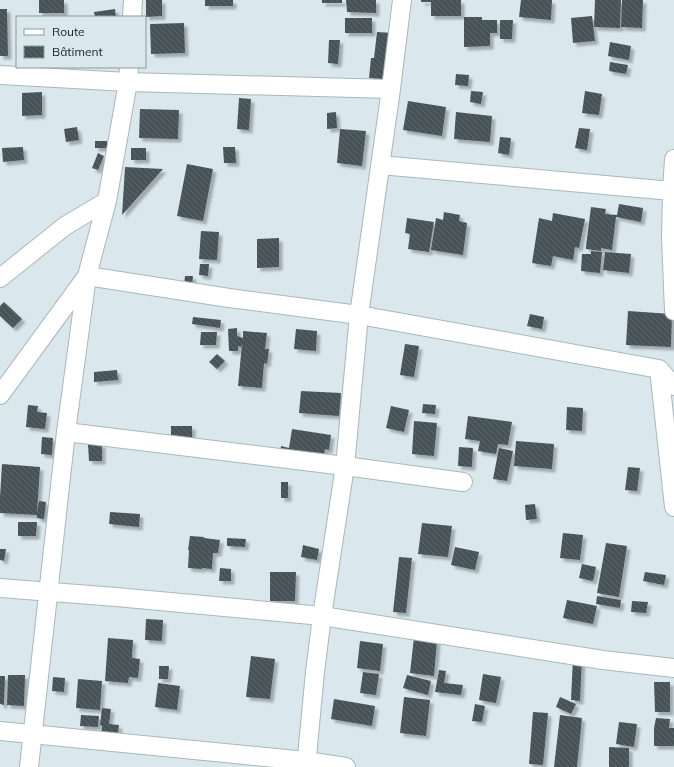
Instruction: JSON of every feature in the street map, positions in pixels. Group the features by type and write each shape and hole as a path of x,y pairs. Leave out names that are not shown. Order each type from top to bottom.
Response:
{"street":[{"path":"132,16 133,0"},
{"path":"306,764 322,616 345,466 359,315 402,0"},
{"path":"0,75 128,74 391,89"},
{"path":"29,767 66,432 87,276 107,201 128,74"},
{"path":"674,159 672,191 674,311"},
{"path":"380,165 672,191"},
{"path":"0,278 65,226 107,201"},
{"path":"87,276 229,298 359,315 659,369 674,386"},
{"path":"0,395 87,276"},
{"path":"659,369 674,507"},
{"path":"66,432 463,482"},
{"path":"0,588 322,616 595,658 674,668"},
{"path":"0,731 346,767"}],"building":[{"path":"39,0 64,0 64,13 39,13"},
{"path":"146,0 162,0 162,16 146,17"},
{"path":"205,0 233,0 233,6 205,6"},
{"path":"322,0 342,0 342,3 322,3"},
{"path":"346,0 376,0 376,13 347,12"},
{"path":"421,0 461,0 461,16 431,16 431,2 421,2"},
{"path":"521,0 552,0 551,20 519,17"},
{"path":"595,0 621,0 620,28 594,27"},
{"path":"622,0 643,0 642,28 621,27"},
{"path":"0,9 7,9 8,56 0,56"},
{"path":"115,9 116,16 95,16 94,12"},
{"path":"592,16 595,41 573,43 571,18"},
{"path":"464,17 482,17 482,20 497,20 497,33 490,33 490,46 464,47"},
{"path":"345,18 372,18 372,33 345,33"},
{"path":"500,20 513,20 512,39 500,39"},
{"path":"184,23 185,53 151,54 150,24"},
{"path":"377,32 393,33 388,80 369,78 371,58 374,58"},
{"path":"329,40 340,40 338,64 328,63"},
{"path":"610,42 631,46 629,60 608,56"},
{"path":"610,62 628,65 626,74 609,71"},
{"path":"456,74 469,75 468,86 455,85"},
{"path":"471,91 483,92 481,104 470,102"},
{"path":"585,91 602,94 599,115 582,113"},
{"path":"42,92 42,115 22,116 22,93"},
{"path":"239,98 251,99 249,130 237,129"},
{"path":"408,101 446,107 442,136 403,130"},
{"path":"140,109 179,110 178,139 139,138"},
{"path":"336,112 337,128 327,129 327,113"},
{"path":"456,112 492,116 490,142 454,139"},
{"path":"77,127 79,140 66,142 64,129"},
{"path":"579,128 590,129 587,150 575,148"},
{"path":"340,129 366,131 362,166 337,163"},
{"path":"500,137 511,138 509,155 498,153"},
{"path":"95,141 107,141 107,148 95,148"},
{"path":"23,147 24,160 3,162 2,148"},
{"path":"223,147 235,147 236,163 224,163"},
{"path":"131,148 146,148 146,160 131,160"},
{"path":"98,153 104,156 98,170 92,168"},
{"path":"187,164 213,169 203,221 177,216"},
{"path":"125,168 163,169 122,215"},
{"path":"619,204 643,208 641,222 616,217 612,250 601,248 601,251 586,249 591,207 606,209 605,214 617,215"},
{"path":"444,212 460,215 459,221 467,223 463,255 431,250 436,218 443,220"},
{"path":"553,213 585,219 579,248 575,247 573,260 553,256 551,266 532,263 539,218 552,221"},
{"path":"407,218 434,222 429,252 408,249 410,234 405,233"},
{"path":"201,231 219,232 217,260 199,259"},
{"path":"279,238 279,267 257,268 257,239"},
{"path":"591,251 602,252 600,273 581,271 582,254 591,254"},
{"path":"605,252 631,254 629,273 603,270"},
{"path":"200,264 209,264 208,276 199,275"},
{"path":"185,276 193,276 192,286 184,286"},
{"path":"4,302 22,319 13,328 0,316 0,306"},
{"path":"628,311 672,314 671,347 626,345"},
{"path":"530,314 544,317 542,329 527,326"},
{"path":"193,317 221,320 220,328 192,324"},
{"path":"237,328 237,336 243,338 243,331 267,333 265,349 269,349 267,364 264,363 262,388 238,386 242,344 241,347 238,346 238,351 229,351 228,329"},
{"path":"296,329 317,331 316,351 294,349"},
{"path":"201,332 217,332 216,345 200,345"},
{"path":"405,344 419,346 414,377 400,375"},
{"path":"217,354 225,361 217,369 209,362"},
{"path":"117,370 118,380 94,382 94,372"},
{"path":"301,391 341,393 339,416 299,413"},
{"path":"423,404 436,405 435,414 422,413"},
{"path":"28,405 38,406 37,412 47,413 45,429 26,427"},
{"path":"391,406 409,410 404,432 386,428"},
{"path":"567,407 583,408 582,431 566,430"},
{"path":"468,416 512,422 508,445 498,444 496,454 478,451 480,441 465,439"},
{"path":"414,421 437,423 434,456 412,454"},
{"path":"171,426 192,426 192,441 171,441"},
{"path":"292,429 331,435 329,450 325,449 323,460 280,454 281,446 289,448"},
{"path":"42,437 53,438 52,455 41,454"},
{"path":"516,441 554,444 552,469 514,466"},
{"path":"88,444 102,444 102,461 89,461"},
{"path":"459,447 473,448 472,467 458,466"},
{"path":"499,448 513,451 507,481 493,479"},
{"path":"2,464 40,467 37,513 39,501 46,502 44,519 37,518 37,515 0,513"},
{"path":"628,467 640,468 637,491 625,490"},
{"path":"281,482 288,482 288,498 281,498"},
{"path":"535,504 537,519 526,520 525,505"},
{"path":"110,512 140,514 139,527 109,524"},
{"path":"18,522 37,522 36,536 18,536"},
{"path":"422,523 452,526 448,557 418,554"},
{"path":"563,533 583,535 580,560 560,558"},
{"path":"190,536 220,540 218,553 213,553 212,569 188,568"},
{"path":"227,538 246,539 245,547 227,546"},
{"path":"606,543 627,546 619,597 597,593"},
{"path":"303,545 319,549 317,560 301,557"},
{"path":"455,547 479,552 475,570 451,565"},
{"path":"0,549 6,549 4,561 0,560"},
{"path":"399,557 412,558 406,613 393,612"},
{"path":"582,564 596,567 593,581 579,578"},
{"path":"220,568 231,569 231,581 219,581"},
{"path":"270,572 296,572 295,601 270,601"},
{"path":"645,572 666,575 664,585 643,581"},
{"path":"597,596 621,600 620,608 596,604"},
{"path":"567,600 597,606 593,624 563,618"},
{"path":"632,601 648,602 646,613 631,612"},
{"path":"146,619 163,620 162,641 145,640"},
{"path":"414,637 437,640 434,676 410,673"},
{"path":"108,638 133,640 132,658 140,659 138,678 129,677 128,683 105,681"},
{"path":"360,641 383,644 380,671 357,668"},
{"path":"251,656 275,659 270,699 246,697"},
{"path":"573,657 582,657 580,701 571,700"},
{"path":"159,666 169,666 168,679 159,679"},
{"path":"439,670 446,671 444,683 463,685 461,695 435,692"},
{"path":"363,672 379,674 376,695 360,693"},
{"path":"483,674 501,677 496,703 479,700"},
{"path":"8,675 25,675 24,706 7,705"},
{"path":"407,675 431,681 428,695 403,688"},
{"path":"0,676 5,676 4,705 0,704"},
{"path":"53,677 65,678 64,692 52,691"},
{"path":"78,679 102,681 100,710 76,708"},
{"path":"654,682 670,682 670,712 655,712"},
{"path":"158,683 180,686 177,710 155,707"},
{"path":"404,697 430,700 426,736 400,733"},
{"path":"560,697 576,704 571,714 556,707"},
{"path":"334,699 375,706 372,726 331,719"},
{"path":"475,704 485,706 482,722 472,721"},
{"path":"102,708 111,709 109,724 119,725 117,739 101,737 102,726 100,725"},
{"path":"533,712 548,713 543,765 529,764"},
{"path":"81,715 99,716 98,727 80,726"},
{"path":"560,715 582,718 577,767 554,767"},
{"path":"656,718 670,719 669,728 674,728 674,746 654,746 654,728"},
{"path":"619,722 637,724 634,747 616,744"},
{"path":"609,747 629,748 629,767 609,767"}]}
